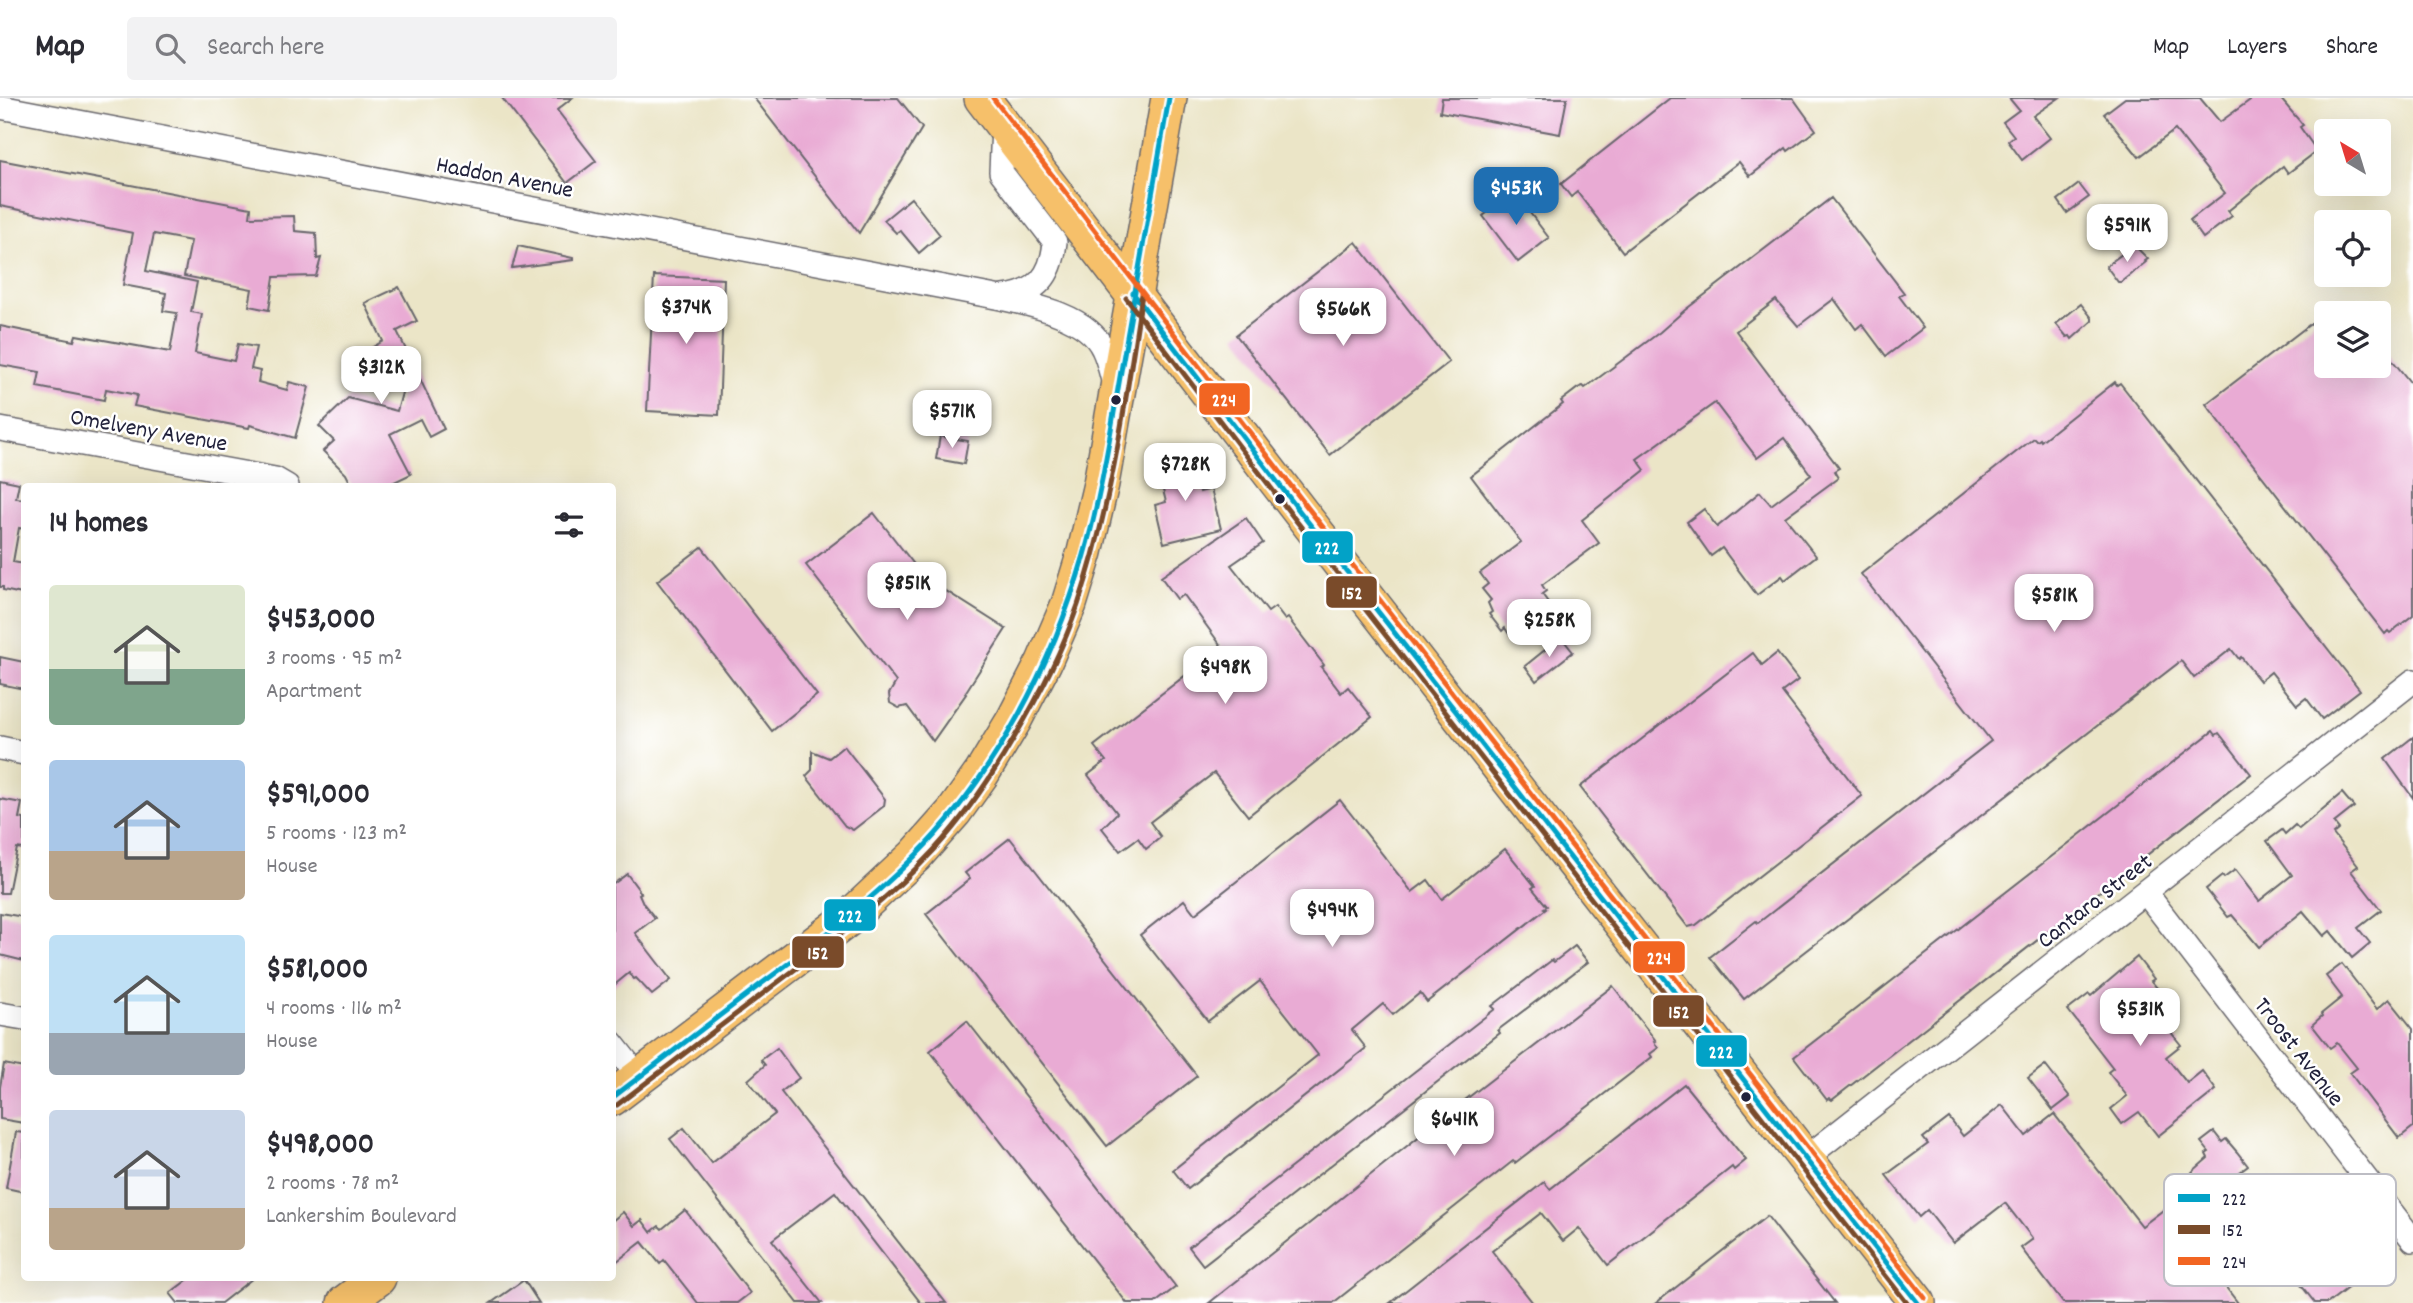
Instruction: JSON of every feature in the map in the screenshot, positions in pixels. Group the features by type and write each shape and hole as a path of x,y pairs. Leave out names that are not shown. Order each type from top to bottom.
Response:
{"main road":[{"path":"982,98 1301,513 1917,1303"},
{"path":"626,1088 849,918 915,856 945,824 982,773 1014,720 1044,662 1069,604 1101,484 1133,293 1170,98"},
{"path":"345,1303 374,1281"}],"street":[{"name":"Haddon Avenue","path":"16,105 1044,308 1087,331 1102,346 1117,394"},
{"name":"Haddon Avenue","path":"1001,298 1018,296 1034,288 1046,275 1053,259 1055,242 1001,172 1003,125"},
{"name":"Omelveny Avenue","path":"0,429 275,479 282,483"},
{"name":"Cantara Street","path":"1806,1158 2413,681"},
{"path":"0,748 21,752"},
{"name":"Troost Avenue","path":"2146,893 2362,1174"},
{"path":"0,1014 21,1018"},
{"path":"616,1056 626,1088"},
{"name":"Troost Avenue","path":"2396,1218 2413,1240"}],"building":[{"path":"502,98 572,98 557,110 596,161 567,183"},
{"path":"754,98 898,98 922,128 859,233"},
{"path":"1442,98 1567,98 1560,134 1440,112"},
{"path":"1670,98 1793,98 1816,130 1788,151 1786,148 1750,176 1739,162 1623,252 1577,192 1571,197 1561,184"},
{"path":"2009,98 2059,98 2033,116 2050,138 2022,160 2008,141 2014,136 2003,122 2019,110"},
{"path":"2125,98 2200,98 2220,122 2253,98 2280,98 2303,125 2300,127 2314,147 2314,153 2288,173 2283,166 2228,211 2232,216 2203,238 2190,220 2225,193 2175,130 2139,157 2104,114"},
{"path":"0,160 251,208 250,217 294,216 295,231 316,233 317,259 321,258 316,276 274,277 269,310 249,306 252,289 184,276 191,241 154,234 146,271 197,282 191,312 202,314 195,353 234,361 238,344 256,347 251,369 260,371 258,382 287,390 289,382 309,387 295,438 250,425 249,428 134,406 137,395 106,389 104,400 37,387 40,372 0,365 0,326 74,341 76,335 170,352 177,313 163,311 166,293 123,285 133,233 0,206"},
{"path":"2079,184 2089,197 2067,213 2058,200"},
{"path":"1514,192 1549,238 1518,262 1483,216"},
{"path":"911,198 940,235 919,253 900,230 896,233 884,220"},
{"path":"1831,198 1904,293 1899,296 1923,328 1886,356 1862,324 1856,329 1834,299 1798,326 1776,300 1736,331 1839,468 1834,471 1838,478 1785,517 1816,556 1785,580 1782,576 1757,595 1722,548 1711,556 1687,522 1704,509 1717,527 1760,492 1771,505 1811,475 1784,438 1757,458 1715,403 1637,459 1645,470 1582,520 1599,543 1542,585 1546,591 1542,594 1550,605 1509,634 1505,628 1502,631 1489,614 1492,612 1488,603 1491,600 1482,589 1488,584 1480,573 1521,542 1471,476 1563,404 1561,401 1578,388 1585,388 1660,332"},
{"path":"1356,242 1449,362 1330,455 1236,335"},
{"path":"2134,245 2148,259 2118,282 2106,266"},
{"path":"518,246 573,258 573,260 512,268"},
{"path":"654,276 724,279 719,415 647,411"},
{"path":"399,287 417,321 397,331 444,429 429,437 420,419 390,434 411,474 392,483 350,483 346,474 323,451 334,441 319,426 348,398 397,411 405,382 380,375 366,351 383,341 365,303"},
{"path":"2081,304 2092,321 2072,339 2056,324"},
{"path":"2314,321 2314,378 2391,378 2391,358 2413,386 2413,615 2385,634 2206,404"},
{"path":"2115,382 2117,385 2120,383 2360,690 2322,719 2306,698 2297,705 2271,672 2260,681 2231,649 2194,678 2181,661 1744,999 1710,957 1756,921 1758,923 1991,741 1861,574 2034,438 2041,441"},
{"path":"940,436 968,441 964,464 936,459"},
{"path":"1191,458 1200,492 1211,489 1221,529 1164,543 1155,505 1166,502 1157,466"},
{"path":"0,479 19,483 16,498 21,499 21,528 13,562 21,563 21,594 0,587"},
{"path":"874,513 941,599 946,591 1006,629 933,741 907,706 899,708 890,703 889,694 896,682 806,565"},
{"path":"1246,518 1263,543 1231,565 1268,612 1275,607 1285,620 1288,618 1324,665 1321,667 1341,693 1348,687 1372,717 1248,816 1214,773 1150,822 1161,837 1146,849 1138,838 1120,851 1102,828 1117,813 1088,775 1106,761 1094,746 1222,647 1184,595 1177,599 1161,577"},
{"path":"702,547 817,695 772,731 657,581"},
{"path":"1561,637 1573,652 1536,681 1525,666"},
{"path":"1753,653 1762,665 1777,653 1798,680 1782,692 1862,796 1696,925 1688,927 1580,787"},
{"path":"0,657 21,661 21,688 0,684"},
{"path":"2213,731 2216,735 2219,733 2251,774 1832,1100 1827,1100 1794,1057"},
{"path":"2413,737 2413,798 2385,759"},
{"path":"844,746 885,799 884,806 853,830 845,826 806,776 812,770 812,751 829,758"},
{"path":"2342,793 2354,807 2334,823 2339,829 2333,834 2358,866 2351,871 2381,910 2358,928 2370,943 2352,958 2330,931 2324,936 2303,911 2259,947 2232,915 2228,917 2206,889 2222,876 2224,878 2235,870 2259,901 2292,875 2267,841 2282,830 2285,834 2295,825 2299,829"},
{"path":"0,799 21,803 21,849 17,848 8,893 0,893"},
{"path":"1340,800 1412,892 1428,880 1442,899 1505,849 1535,886 1532,888 1547,906 1544,908 1546,909 1427,1002 1420,993 1393,1015 1383,1004 1352,1030 1366,1048 1188,1189 1173,1170 1318,1055 1260,981 1208,1021 1140,935 1184,900 1195,914"},
{"path":"1010,838 1197,1076 1107,1146 926,914 970,879 965,873"},
{"path":"627,874 655,918 635,933 671,980 652,995 629,973 616,984 616,882"},
{"path":"0,913 21,916 21,960 0,955"},
{"path":"1575,946 1588,962 1498,1030 1500,1033 1203,1265 1189,1247 1495,1009 1492,1006 1552,960 1554,962"},
{"path":"2137,957 2154,979 2151,981 2176,1010 2163,1022 2181,1045 2166,1057 2187,1083 2202,1071 2216,1090 2158,1136 2139,1112 2122,1124 2111,1109 2127,1096 2108,1072 2113,1068 2068,1010 2089,994 2091,996"},
{"path":"2342,964 2377,1009 2389,999 2413,1029 2413,1127 2399,1138 2350,1073 2357,1068 2337,1043 2330,1048 2312,1025 2342,997 2326,976"},
{"path":"1613,986 1656,1041 1654,1042 1658,1048 1650,1054 1652,1057 1515,1163 1513,1161 1333,1303 1209,1303 1465,1100"},
{"path":"967,1021 1176,1287 1155,1303 1127,1303 930,1051"},
{"path":"777,1048 799,1078 781,1092 946,1303 921,1303 835,1192 772,1240 822,1303 798,1303 670,1139 684,1128 712,1163 775,1114 748,1080 765,1065 761,1060"},
{"path":"4,1064 21,1067 21,1122 0,1119 0,1087"},
{"path":"2045,1065 2070,1097 2053,1110 2028,1078"},
{"path":"1684,1084 1746,1160 1734,1170 1732,1167 1608,1265 1579,1228 1563,1241 1541,1213 1492,1251 1533,1303 1390,1303 1544,1182 1550,1189"},
{"path":"2002,1105 2026,1136 2054,1114 2142,1226 2164,1209 2164,1286 2225,1286 2238,1303 2063,1303 2021,1248 2033,1239 2005,1203 1953,1243 1927,1210 1919,1217 1886,1175 1928,1144 1923,1138 1949,1118 1963,1136"},
{"path":"16,1132 21,1133 21,1191 6,1188"},
{"path":"2214,1132 2222,1142 2226,1139 2248,1166 2240,1172 2242,1174 2194,1174 2192,1172 2208,1158 2206,1154 2209,1152 2201,1142"},
{"path":"685,1210 750,1293 737,1303 698,1303 664,1260 660,1264 642,1242 616,1262 616,1218 623,1212 634,1226 642,1220 651,1232 659,1226 662,1229"},
{"path":"1767,1216 1835,1303 1656,1303"},
{"path":"186,1281 249,1281 221,1303 178,1303 170,1293"},
{"path":"525,1281 539,1303 491,1303"},
{"path":"2302,1286 2350,1286 2328,1303 2315,1303"}],"transit line":[{"name":"224","path":"993,98 1308,508 1925,1298"},
{"name":"222","path":"616,1095 821,939 896,874 943,825 970,791 1018,716 1056,637 1091,530 1107,455 1169,98"},
{"name":"222","path":"1133,293 1301,513 1918,1303"},
{"name":"152","path":"617,1105 833,940 896,888 945,837 996,768 1057,656 1072,622 1090,567 1117,451 1142,294"},
{"name":"152","path":"1126,298 1294,518 1907,1303"}]}
